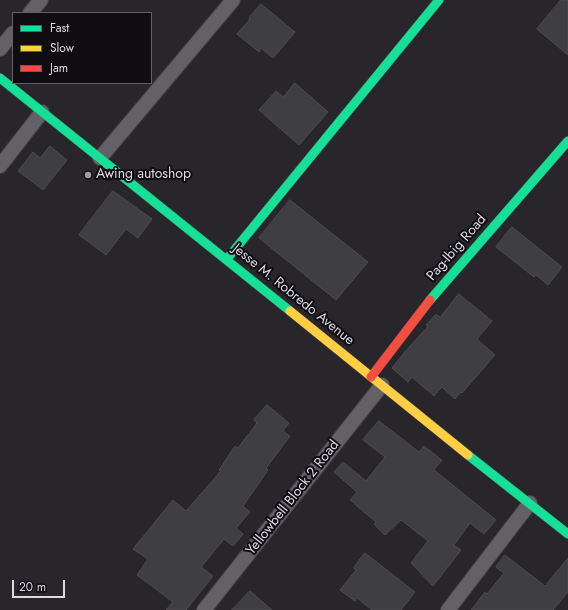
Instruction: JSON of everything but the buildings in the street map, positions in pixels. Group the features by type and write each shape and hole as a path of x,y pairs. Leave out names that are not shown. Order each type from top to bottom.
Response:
{"main road":[{"path":"227,259 439,0"},
{"name":"Jesse M. Robredo Avenue","path":"0,78 568,534"},
{"name":"Pag-Ibig Road","path":"376,381 426,305 568,141"}],"street":[{"path":"31,12 41,0"},
{"path":"100,158 233,0"},
{"path":"0,49 12,34"},
{"path":"0,166 42,112"},
{"name":"Yellowbell Block 2 Road","path":"204,610 376,381"},
{"path":"448,610 530,503"}],"traffic: fast":[{"path":"227,259 439,0"},
{"path":"0,78 290,311"},
{"path":"430,300 568,141"},
{"path":"468,455 568,534"}],"traffic: slow":[{"path":"290,311 468,455"}],"traffic: jam":[{"path":"371,377 430,300"}],"place":[{"name":"Awing autoshop","path":"88,175"}]}
